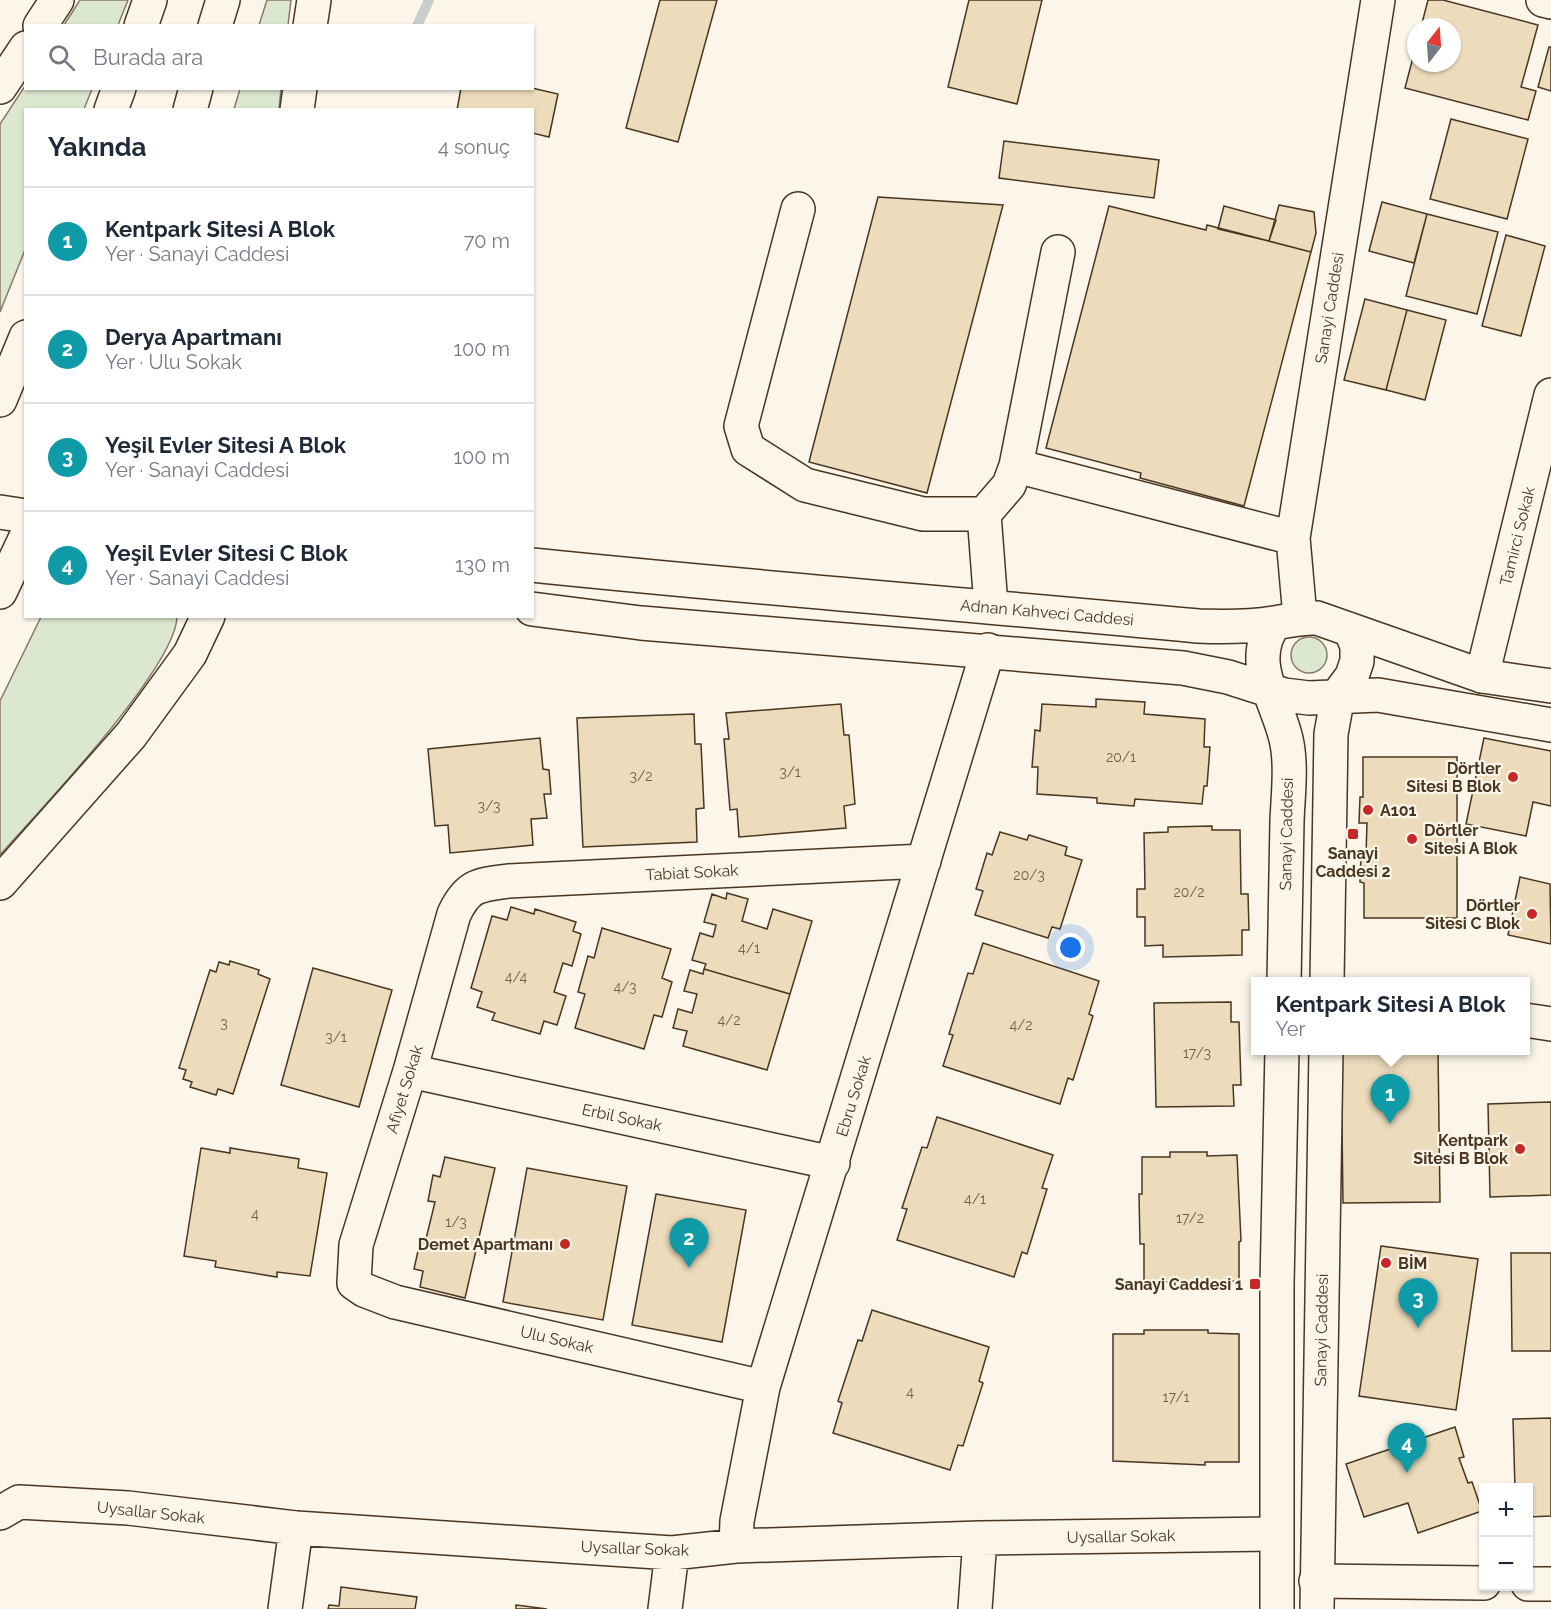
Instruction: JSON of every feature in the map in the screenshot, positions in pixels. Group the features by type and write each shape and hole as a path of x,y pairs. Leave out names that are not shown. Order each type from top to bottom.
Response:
{"main road":[{"path":"41,24 57,0"},
{"path":"142,24 150,0"},
{"path":"217,24 223,0"},
{"path":"310,24 314,0"},
{"name":"Sanayi Caddesi","path":"1288,620 1293,538 1378,0"},
{"path":"1543,0 1551,2"},
{"path":"0,87 24,51"},
{"path":"112,108 118,90"},
{"path":"190,108 195,90"},
{"path":"297,108 300,90"},
{"path":"798,210 741,426 748,449 805,485 923,514 984,514"},
{"path":"991,606 984,514 1009,485 1016,466 1058,252"},
{"path":"0,400 24,342"},
{"name":"Tamirci Sokak","path":"1482,676 1551,395"},
{"path":"1016,466 1293,538"},
{"path":"0,512 24,516"},
{"path":"0,592 24,541"},
{"name":"Adnan Kahveci Caddesi","path":"534,565 752,588 991,606 1198,626 1231,627 1317,618 1482,676 1551,686"},
{"path":"534,609 641,623 1183,668 1270,689 1284,695 1309,698 1378,695 1551,725"},
{"path":"0,883 131,735 190,654 207,618"},
{"path":"1270,689 1262,658 1265,636 1288,620"},
{"path":"1327,977 1331,734 1338,695 1352,676 1357,661 1357,646 1351,631"},
{"name":"Ebru Sokak","path":"736,1546 737,1521 763,1387 988,651"},
{"name":"Sanayi Caddesi","path":"1270,689 1286,741 1284,977"},
{"name":"Tabiat Sokak","path":"462,896 482,885 508,881 924,861"},
{"name":"Afiyet Sokak","path":"354,1283 356,1245 410,1071 454,914 462,896"},
{"path":"1530,1021 1551,1024"},
{"path":"1282,1055 1275,1534 1277,1596 1479,1583"},
{"name":"Sanayi Caddesi","path":"1316,1595 1326,1055"},
{"name":"Erbil Sokak","path":"410,1071 833,1163"},
{"name":"Ulu Sokak","path":"354,1283 364,1290 395,1302 763,1387"},
{"name":"Uysallar Sokak","path":"0,1513 19,1502 128,1508 296,1528 672,1553 736,1546 980,1538 1275,1534"},
{"path":"285,1609 296,1528"},
{"path":"975,1609 980,1538"},
{"path":"665,1609 672,1553"},
{"path":"1533,1584 1551,1584"}],"green space":[{"path":"80,0 128,0 118,24 65,24"},
{"path":"267,0 291,0 288,24 259,24"},
{"path":"24,88 24,90 92,90 84,108 24,108 24,252 0,312 0,124"},
{"path":"240,90 281,90 279,108 234,108"},
{"path":"41,618 177,618 170,640 154,670 130,704 73,774 0,855 0,701"},
{"path":"1309,637 1322,642 1327,655 1322,668 1309,673 1296,668 1291,655 1296,642"}],"building":[{"path":"660,0 717,0 678,142 626,128"},
{"path":"969,0 1042,0 1017,104 948,87"},
{"path":"1428,0 1443,0 1538,25 1521,87 1536,91 1528,120 1405,88 1409,72 1461,72 1461,18 1423,18"},
{"path":"1549,47 1551,47 1551,91 1538,87"},
{"path":"534,88 558,94 549,137 534,133 534,108 457,108 461,90"},
{"path":"1451,119 1528,139 1507,219 1430,199"},
{"path":"1004,141 1159,160 1154,198 999,178"},
{"path":"878,197 1003,205 927,493 809,462"},
{"path":"1382,202 1427,214 1414,263 1369,251"},
{"path":"1279,205 1314,212 1316,233 1311,252 1269,241"},
{"path":"1109,206 1206,230 1207,225 1311,252 1244,506 1140,478 1141,473 1046,448"},
{"path":"1224,206 1276,220 1269,241 1218,229"},
{"path":"1427,214 1498,232 1477,314 1406,296"},
{"path":"1506,235 1545,246 1521,336 1482,326"},
{"path":"1365,299 1407,310 1386,390 1344,380"},
{"path":"1407,310 1446,320 1425,400 1386,390"},
{"path":"1096,699 1145,702 1144,714 1205,719 1204,747 1210,747 1207,786 1204,786 1202,804 1135,799 1134,806 1097,803 1097,798 1037,794 1038,767 1032,767 1035,730 1040,731 1042,704 1096,707"},
{"path":"841,704 844,735 849,735 855,804 844,806 846,828 739,837 737,809 730,810 724,739 729,739 726,713"},
{"path":"694,714 695,744 701,744 704,808 696,809 697,842 583,847 577,718"},
{"path":"540,738 543,769 549,770 551,794 544,794 547,818 531,819 533,845 450,853 448,825 435,826 428,749"},
{"name":"Dörtler Sitesi B Blok","path":"1484,738 1551,751 1551,806 1533,802 1526,836 1466,824"},
{"name":"Dörtler Sitesi A Blok","path":"1363,757 1457,757 1457,918 1364,918 1364,883 1360,882 1361,854 1366,855 1367,823 1359,823 1360,797 1363,797"},
{"path":"1212,826 1212,830 1240,830 1241,894 1248,894 1249,930 1242,930 1242,955 1163,957 1163,945 1145,946 1145,917 1137,917 1137,889 1145,889 1144,833 1168,832 1168,827"},
{"path":"1000,832 1027,840 1029,835 1067,847 1065,855 1082,860 1060,929 1052,927 1048,938 975,915 983,891 976,889 987,853 992,855"},
{"name":"Dörtler Sitesi C Blok","path":"1520,877 1550,884 1551,944 1508,935"},
{"path":"727,893 748,899 742,921 767,929 773,909 812,921 790,994 704,969 706,964 692,960 700,933 713,937 716,925 704,922 712,894 726,899"},
{"path":"511,907 534,914 535,909 576,922 573,931 581,934 572,966 563,963 554,992 566,996 557,1025 544,1021 540,1034 492,1020 495,1013 477,1007 482,992 471,988 492,916 507,920"},
{"path":"602,928 671,949 662,978 672,982 662,1017 654,1015 644,1049 575,1028 585,994 578,992 588,956 594,958"},
{"path":"983,943 1099,981 1089,1014 1093,1016 1073,1080 1068,1078 1060,1104 943,1066 953,1035 949,1034 968,973 973,974"},
{"path":"230,961 259,970 258,974 270,979 233,1094 218,1089 216,1095 190,1087 192,1082 183,1079 186,1070 179,1068 210,970 216,972 219,962 229,965"},
{"path":"313,968 392,990 359,1107 281,1085"},
{"path":"704,969 790,994 767,1070 683,1046 687,1031 673,1028 678,1009 692,1013 697,994 684,991 690,970 703,974"},
{"path":"1231,1002 1231,1022 1239,1022 1241,1085 1233,1085 1234,1106 1156,1107 1154,1003"},
{"path":"1341,1055 1438,1055 1440,1202 1343,1203"},
{"name":"Kentpark Sitesi B Blok","path":"1551,1102 1551,1195 1490,1197 1488,1104"},
{"path":"937,1117 1053,1155 1042,1188 1047,1189 1027,1254 1022,1252 1014,1277 897,1240 907,1209 902,1208 922,1147 927,1148"},
{"path":"201,1148 230,1153 230,1148 299,1159 298,1168 327,1173 310,1276 277,1272 277,1277 215,1267 216,1261 184,1256"},
{"path":"1170,1152 1207,1152 1207,1156 1237,1155 1241,1241 1239,1242 1239,1281 1208,1281 1208,1285 1190,1286 1175,1286 1175,1282 1144,1282 1144,1244 1140,1244 1139,1194 1142,1194 1142,1157 1170,1157"},
{"path":"445,1157 495,1168 465,1298 420,1287 423,1271 414,1269 420,1242 425,1243 435,1202 428,1201 433,1175 440,1177"},
{"name":"Demet Apartmanı","path":"527,1168 627,1186 603,1320 503,1302"},
{"path":"656,1194 746,1210 722,1342 632,1325"},
{"path":"1381,1246 1478,1259 1456,1410 1359,1396"},
{"path":"1511,1253 1551,1253 1551,1351 1512,1351"},
{"path":"872,1310 989,1347 979,1381 983,1383 963,1446 958,1445 950,1470 833,1433 842,1403 838,1401 858,1340 862,1341"},
{"path":"1144,1330 1208,1330 1208,1333 1239,1334 1239,1462 1205,1462 1205,1465 1113,1461 1113,1334 1144,1334"},
{"path":"1551,1418 1551,1516 1533,1517 1533,1483 1515,1483 1513,1419"},
{"path":"1455,1427 1464,1457 1459,1458 1468,1483 1472,1482 1479,1502 1479,1512 1418,1533 1408,1503 1364,1517 1346,1464"},
{"path":"341,1587 417,1597 415,1609 328,1609 329,1605 339,1606"},
{"path":"516,1605 547,1609 516,1609"}],"waterway":[{"path":"418,24 429,0"}],"place":[{"name":"Dörtler Sitesi B Blok","path":"1513,777"},
{"name":"A101","path":"1368,810"},
{"name":"Sanayi Caddesi 2","path":"1353,834"},
{"name":"Dörtler Sitesi A Blok","path":"1412,839"},
{"name":"Dörtler Sitesi C Blok","path":"1532,914"},
{"name":"Kentpark Sitesi A Blok","path":"1390,1124"},
{"name":"Kentpark Sitesi B Blok","path":"1520,1149"},
{"name":"Demet Apartmanı","path":"565,1244"},
{"name":"BİM","path":"1386,1263"},
{"name":"Derya Apartmanı","path":"689,1268"},
{"name":"Sanayi Caddesi 1","path":"1255,1284"},
{"name":"Yeşil Evler Sitesi A Blok","path":"1418,1328"},
{"name":"Yeşil Evler Sitesi C Blok","path":"1407,1473"}]}
